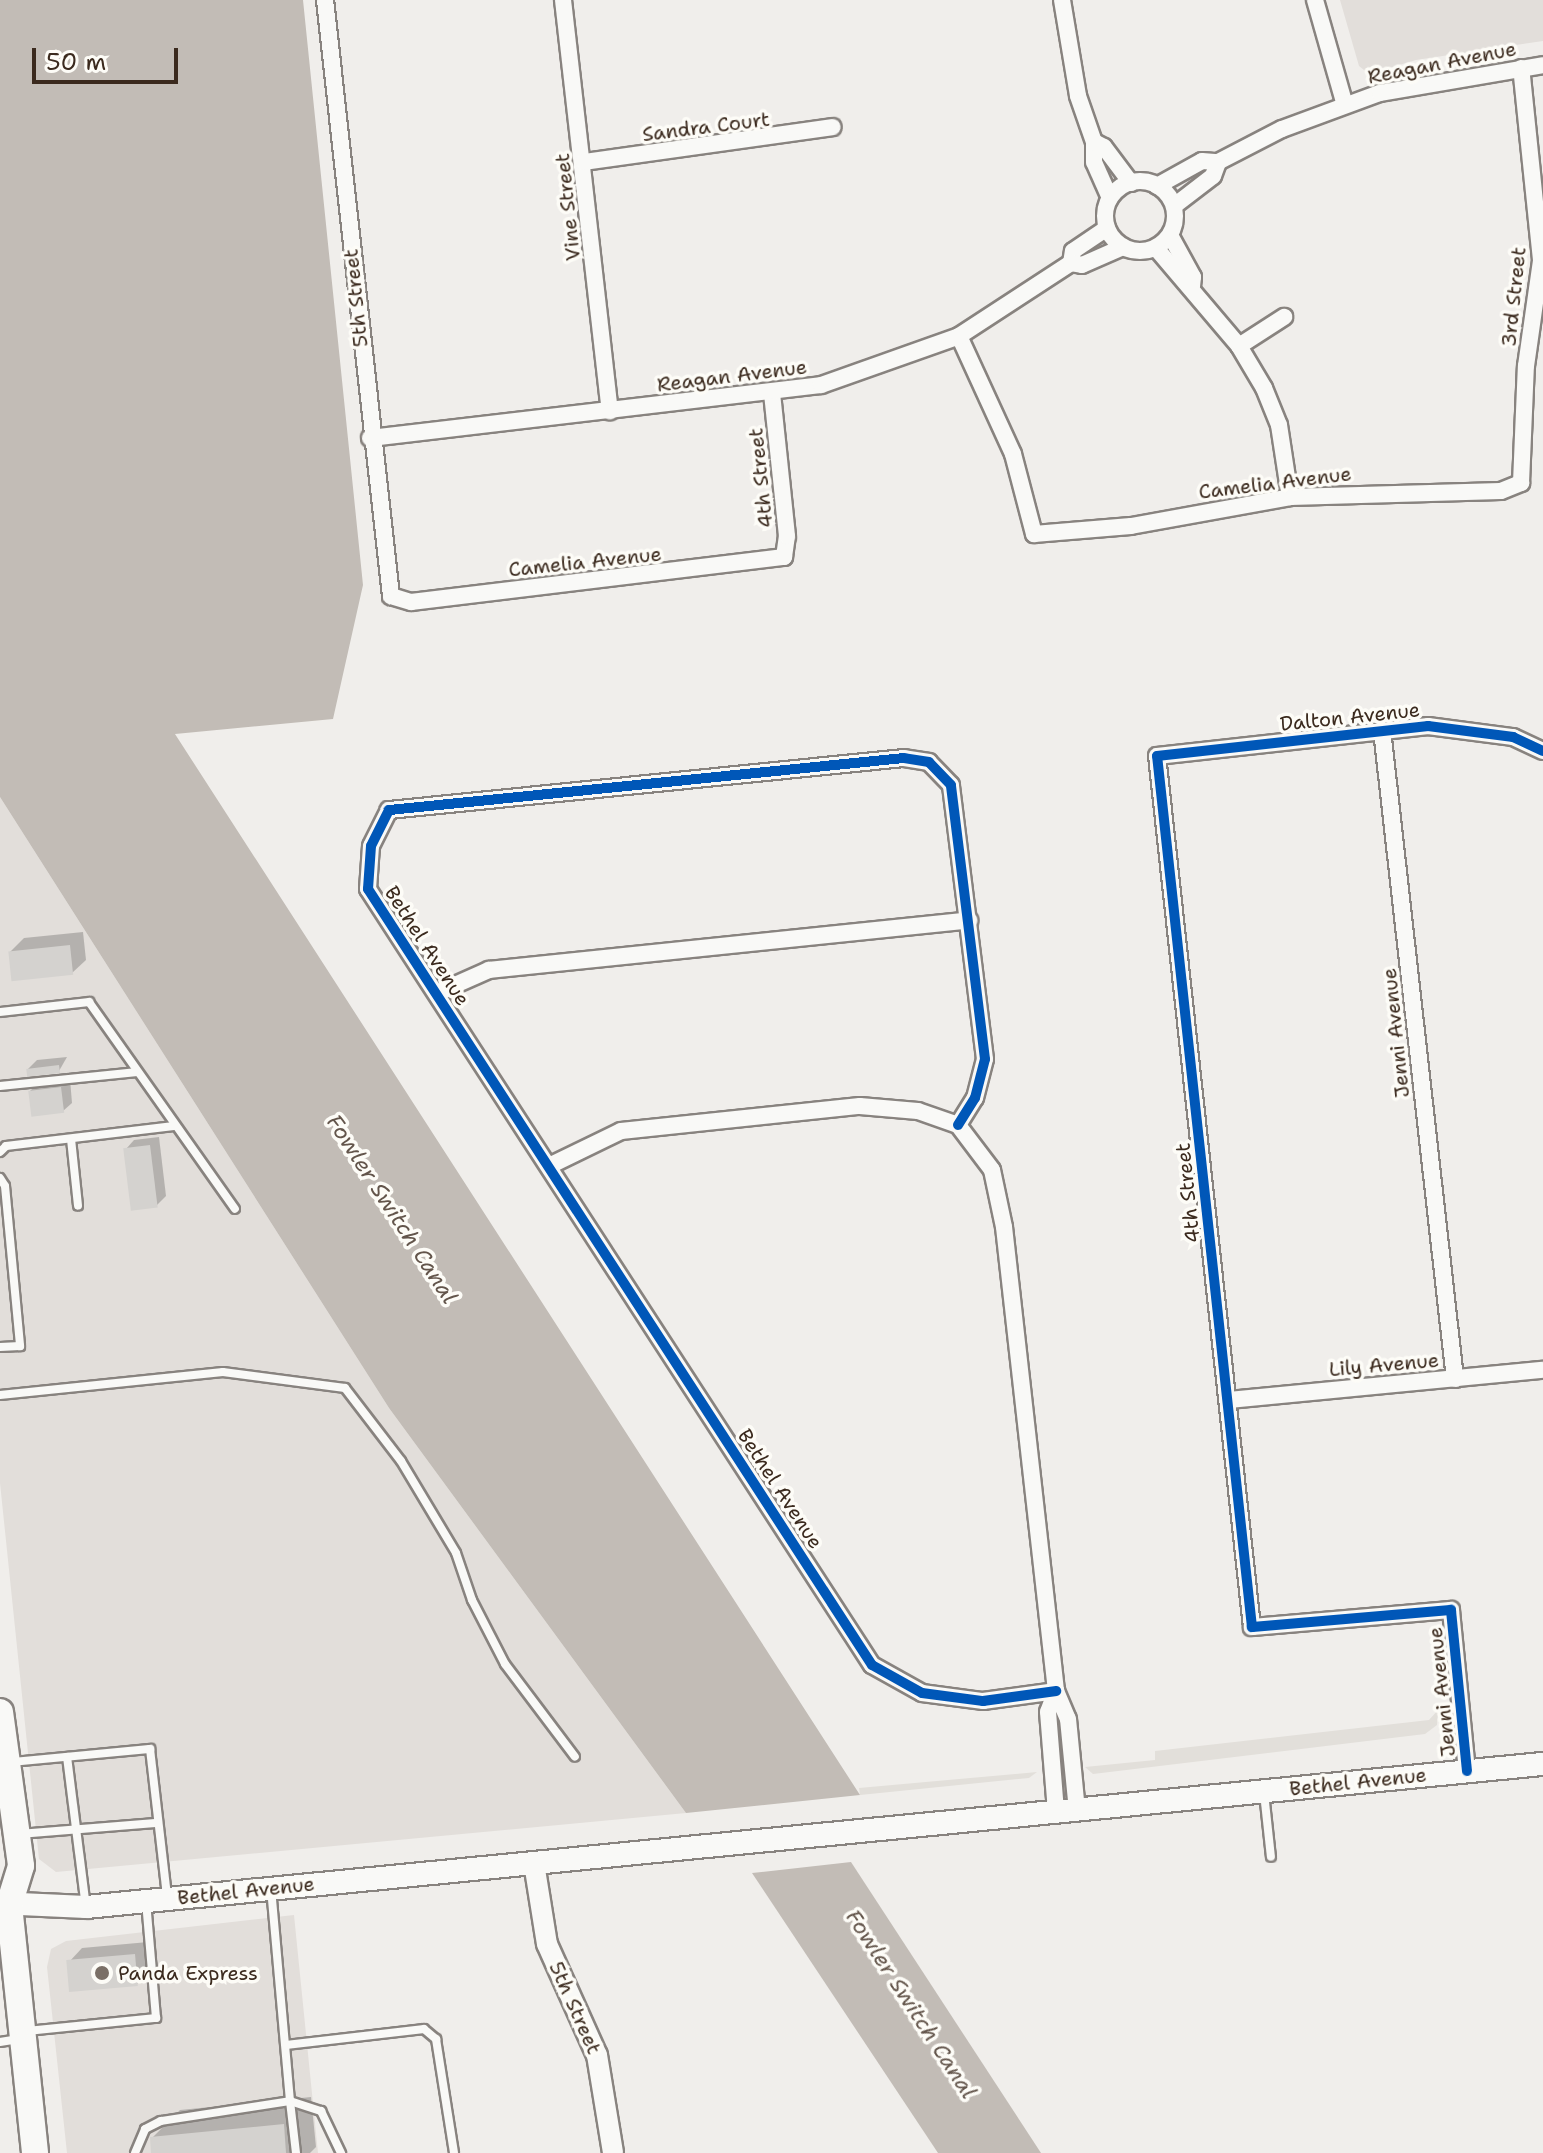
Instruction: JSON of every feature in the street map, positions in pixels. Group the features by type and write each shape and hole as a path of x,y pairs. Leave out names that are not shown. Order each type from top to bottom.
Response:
{"main road":[{"path":"0,1712 21,1866 2,1903 16,2037 35,2153"},
{"name":"Bethel Avenue","path":"2,1903 86,1907 1543,1764"}],"street":[{"name":"5th Street","path":"325,0 370,438 391,596"},
{"name":"Vine Street","path":"563,0 584,162 610,411"},
{"path":"1062,0 1078,96 1094,142 1094,162 1110,198 1107,228 1123,247 1139,252 1156,248 1170,235"},
{"path":"1315,0 1345,105"},
{"name":"Reagan Avenue","path":"1157,186 1202,161 1218,162 1345,105 1431,82 1543,65"},
{"name":"3rd Street","path":"1521,68 1541,260 1526,366 1521,483"},
{"name":"Sandra Court","path":"584,162 833,127"},
{"path":"1094,142 1104,147 1131,183"},
{"name":"Reagan Avenue","path":"1174,206 1213,176 1218,162"},
{"path":"1110,198 1131,183 1157,186 1174,206 1170,235 1193,277 1192,286"},
{"name":"Reagan Avenue","path":"1071,263 1073,251 1107,228"},
{"name":"Reagan Avenue","path":"370,438 772,394 821,385 959,336 1071,263 1082,265 1123,247"},
{"path":"1156,248 1183,284 1192,286 1239,346 1279,425 1290,497"},
{"path":"1239,346 1284,317"},
{"name":"Camelia Avenue","path":"959,336 1003,427 1034,534 1131,526 1290,497 1501,491 1521,483"},
{"name":"4th Street","path":"772,394 787,536 784,557"},
{"name":"Camelia Avenue","path":"391,596 411,602 784,557"},
{"name":"Dalton Avenue","path":"1157,756 1382,730 1471,728 1513,737 1543,751"},
{"name":"Jenni Avenue","path":"1382,730 1455,1379"},
{"name":"4th Street","path":"1157,756 1252,1627 1451,1610"},
{"name":"Bethel Avenue","path":"958,1125 975,1098 985,1059 951,785 929,762 904,758 389,810 371,846 368,889 872,1665 922,1693 983,1701 1056,1691"},
{"name":"Bethel Avenue","path":"437,993 489,970 969,920"},
{"path":"549,1166 621,1131 844,1108 918,1111 958,1125 992,1170 1004,1227 1056,1691 1048,1712 1067,1811"},
{"name":"Lily Avenue","path":"1229,1400 1543,1370"},
{"name":"Jenni Avenue","path":"1451,1610 1467,1771"},
{"name":"5th Street","path":"534,1863 547,1944 588,2032 604,2081 613,2153"}],"lane":[{"path":"0,1012 89,1002 235,1209"},
{"path":"0,1086 137,1072"},
{"path":"0,1152 6,1146 174,1126"},
{"path":"71,1139 78,1206"},
{"path":"0,1178 5,1186 20,1346 0,1347"},
{"path":"0,1395 223,1372 345,1388 393,1450 456,1553 472,1600 505,1664 575,1757"},
{"path":"7,1762 150,1749 158,1823 156,2018 16,2037"},
{"path":"67,1757 86,1907"},
{"path":"1264,1792 1271,1857"},
{"path":"17,1834 158,1823"},
{"path":"271,1888 296,2153"},
{"path":"286,2045 424,2029 436,2039 454,2153"},
{"path":"135,2153 145,2129 161,2121 290,2101 321,2111 341,2153"}],"shaded area":[{"path":"1340,0 1543,0 1543,41 1416,60 1369,74 1359,66"},
{"path":"0,797 389,1408 686,1813 56,1872 39,1859 0,1483"},
{"path":"1438,1710 1437,1725 1425,1734 1093,1774 1085,1767 1155,1760 1155,1751 1429,1720"},
{"path":"1037,1772 1029,1778 860,1795 859,1788"},
{"path":"294,1915 318,2153 67,2153 47,1967 51,1949 66,1941"}],"water":[{"name":"Fowler Switch Canal","path":"0,0 303,0 363,585 333,719 175,734 860,1795 686,1813 389,1408 0,797"},
{"name":"Fowler Switch Canal","path":"851,1862 1041,2153 938,2153 752,1873"}],"building":[{"path":"70,945 73,975 11,981 8,951"},
{"path":"59,1065 60,1073 27,1077 26,1069"},
{"path":"61,1087 64,1113 31,1117 28,1091"},
{"path":"150,1145 158,1208 131,1211 123,1148"},
{"name":"Panda Express","path":"135,1954 138,1986 69,1992 66,1960"},
{"path":"284,2124 286,2153 151,2153 150,2137"}],"cycle path":[{"path":"1467,1771 1451,1610 1252,1627 1157,756 1428,726 1513,737 1543,751"},
{"path":"958,1125 975,1098 985,1059 951,785 929,762 904,758 389,810 371,846 368,889 872,1665 922,1693 983,1701 1056,1691"}],"place":[{"name":"Panda Express","path":"102,1973"}]}
